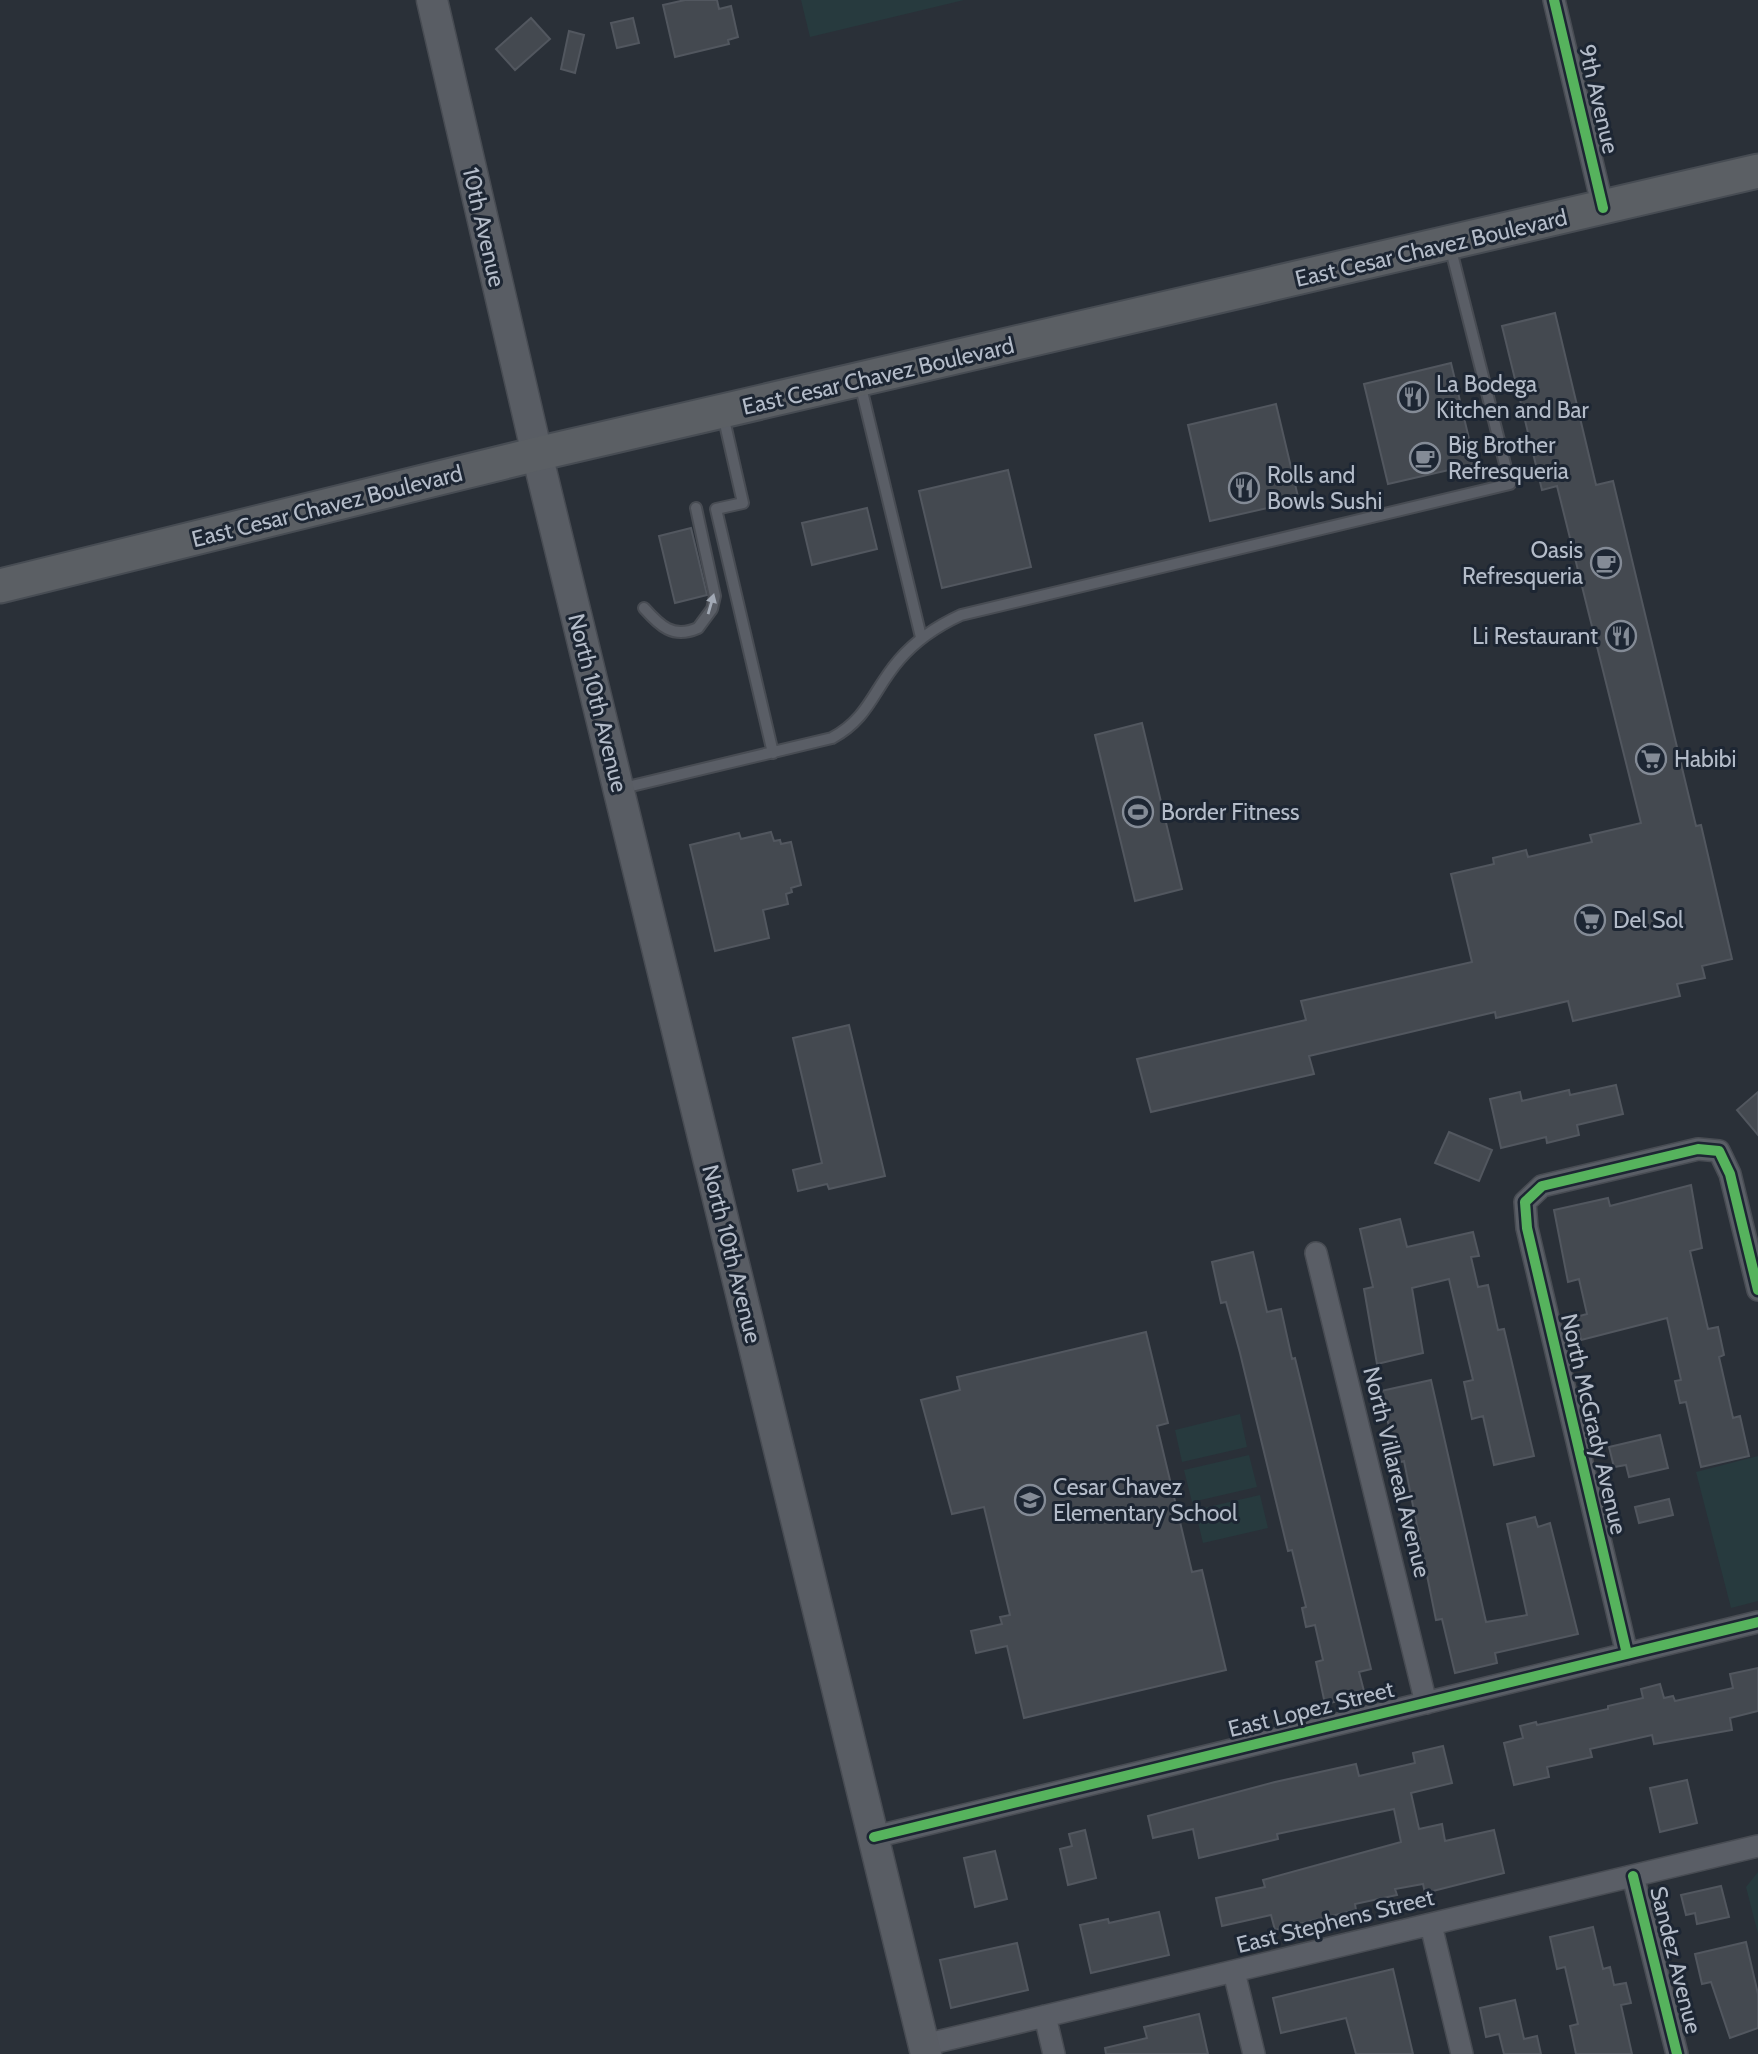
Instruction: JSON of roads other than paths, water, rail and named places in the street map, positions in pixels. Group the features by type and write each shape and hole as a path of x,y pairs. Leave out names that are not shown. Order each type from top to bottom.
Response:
{"highway":[{"name":"East Cesar Chavez Boulevard","path":"0,586 537,454 1758,171"}],"main road":[{"name":"10th Avenue","path":"432,0 537,454"},
{"name":"North 10th Avenue","path":"537,454 925,2049"}],"street":[{"name":"9th Avenue","path":"1554,0 1603,208"},
{"name":"North McGrady Avenue","path":"1627,1654 1527,1228 1525,1202 1542,1185 1698,1149 1719,1151 1730,1174 1758,1290"},
{"name":"North Villareal Avenue","path":"1316,1253 1426,1703"},
{"name":"East Lopez Street","path":"874,1837 1758,1622"},
{"name":"East Stephens Street","path":"925,2049 1045,2016 1758,1846"},
{"name":"Sandez Avenue","path":"1633,1876 1677,2054"},
{"path":"1431,1924 1462,2054"},
{"path":"1234,1972 1254,2054"},
{"path":"1045,2016 1054,2054"}],"lane":[{"path":"620,789 832,738 853,727 898,661 921,637 961,615 1510,484 1450,243"},
{"path":"860,380 921,637"},
{"path":"722,412 743,503 716,509 773,753"},
{"path":"644,608 658,624 679,634 698,628 712,609 715,596 696,508"}],"place":[{"name":"La Bodega Kitchen and Bar","path":"1413,397"},
{"name":"Big Brother Refresqueria","path":"1425,458"},
{"name":"Rolls and Bowls Sushi","path":"1244,488"},
{"name":"Oasis Refresqueria","path":"1606,563"},
{"name":"Li Restaurant","path":"1621,636"},
{"name":"Habibi","path":"1651,759"},
{"name":"Border Fitness","path":"1138,812"},
{"name":"Del Sol","path":"1590,920"},
{"name":"Cesar Chavez Elementary School","path":"1030,1500"}]}
